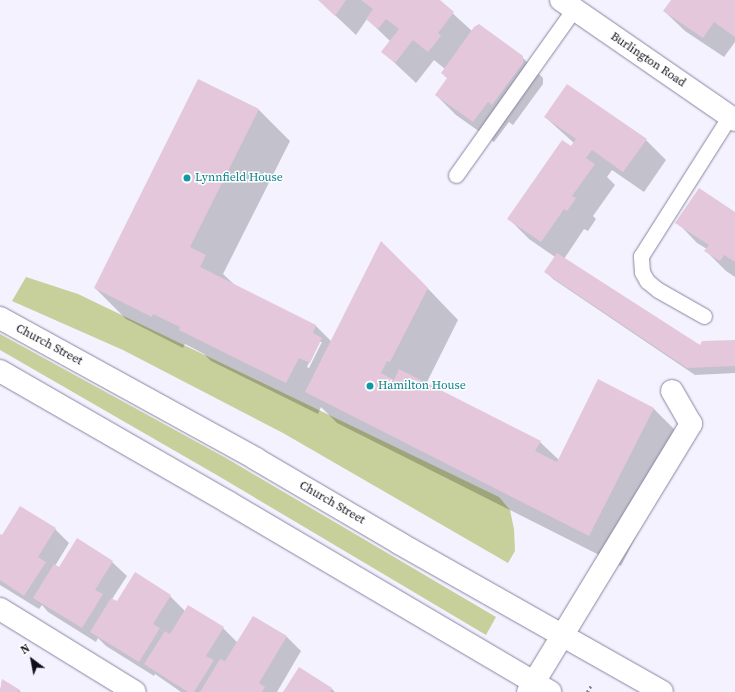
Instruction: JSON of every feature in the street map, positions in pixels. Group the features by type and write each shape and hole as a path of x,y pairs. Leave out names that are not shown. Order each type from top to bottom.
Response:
{"main road":[{"name":"Burlington Road","path":"567,4 733,118"},
{"name":"Church Street","path":"0,318 256,459 662,692"},
{"path":"0,371 228,502 537,689 563,636 691,424 672,391"},
{"path":"0,610 136,692"}],"lane":[{"path":"456,175 567,4"},
{"path":"704,316 658,290 648,281 642,272 641,256 733,118"}],"green space":[{"path":"26,277 78,294 499,497 510,510 514,529 515,551 508,563 283,433 123,350 12,301"},
{"path":"0,334 226,458 496,617 486,635 215,474 0,350"}],"building":[{"path":"318,0 346,0 335,16"},
{"path":"361,0 440,0 454,12 438,33 441,36 428,52 413,40 395,63 381,52 399,29 386,19 378,29 366,19 373,9"},
{"path":"671,0 735,0 735,37 714,22 703,38 663,11"},
{"path":"479,24 523,56 523,63 492,105 488,102 473,122 435,95 447,78 441,73 474,27"},
{"name":"Lynnfield House","path":"198,79 259,109 190,247 206,255 200,267 316,325 313,333 322,338 310,363 299,358 286,383 179,330 180,327 153,314 152,317 94,288"},
{"path":"567,84 647,139 623,172 592,150 586,158 595,164 572,196 576,198 567,211 564,209 541,242 507,219 562,140 571,146 576,139 544,117"},
{"path":"699,188 735,212 735,262 724,255 720,261 704,251 709,245 675,223"},
{"name":"Hamilton House","path":"381,241 428,288 390,362 387,361 381,373 394,380 399,369 541,441 535,451 557,462 598,379 654,408 589,536 305,392"},
{"path":"557,253 700,345 702,341 735,340 735,366 687,368 544,272"},
{"path":"20,506 56,528 38,557 46,562 24,596 0,580 0,534 2,535"},
{"path":"77,538 113,561 95,590 103,594 82,628 33,598 54,564 59,567"},
{"path":"135,572 171,595 153,624 160,628 139,662 90,632 111,598 117,601"},
{"path":"188,605 224,627 206,656 214,660 194,692 188,692 144,664 165,631 170,634"},
{"path":"253,616 287,636 259,683 265,687 262,692 200,692 220,659 225,661"},
{"path":"299,667 332,688 330,692 283,692"},
{"path":"2,679 20,690 18,692 0,692"}],"place":[{"name":"Lynnfield House","path":"187,178"},
{"name":"Hamilton House","path":"370,386"}]}
